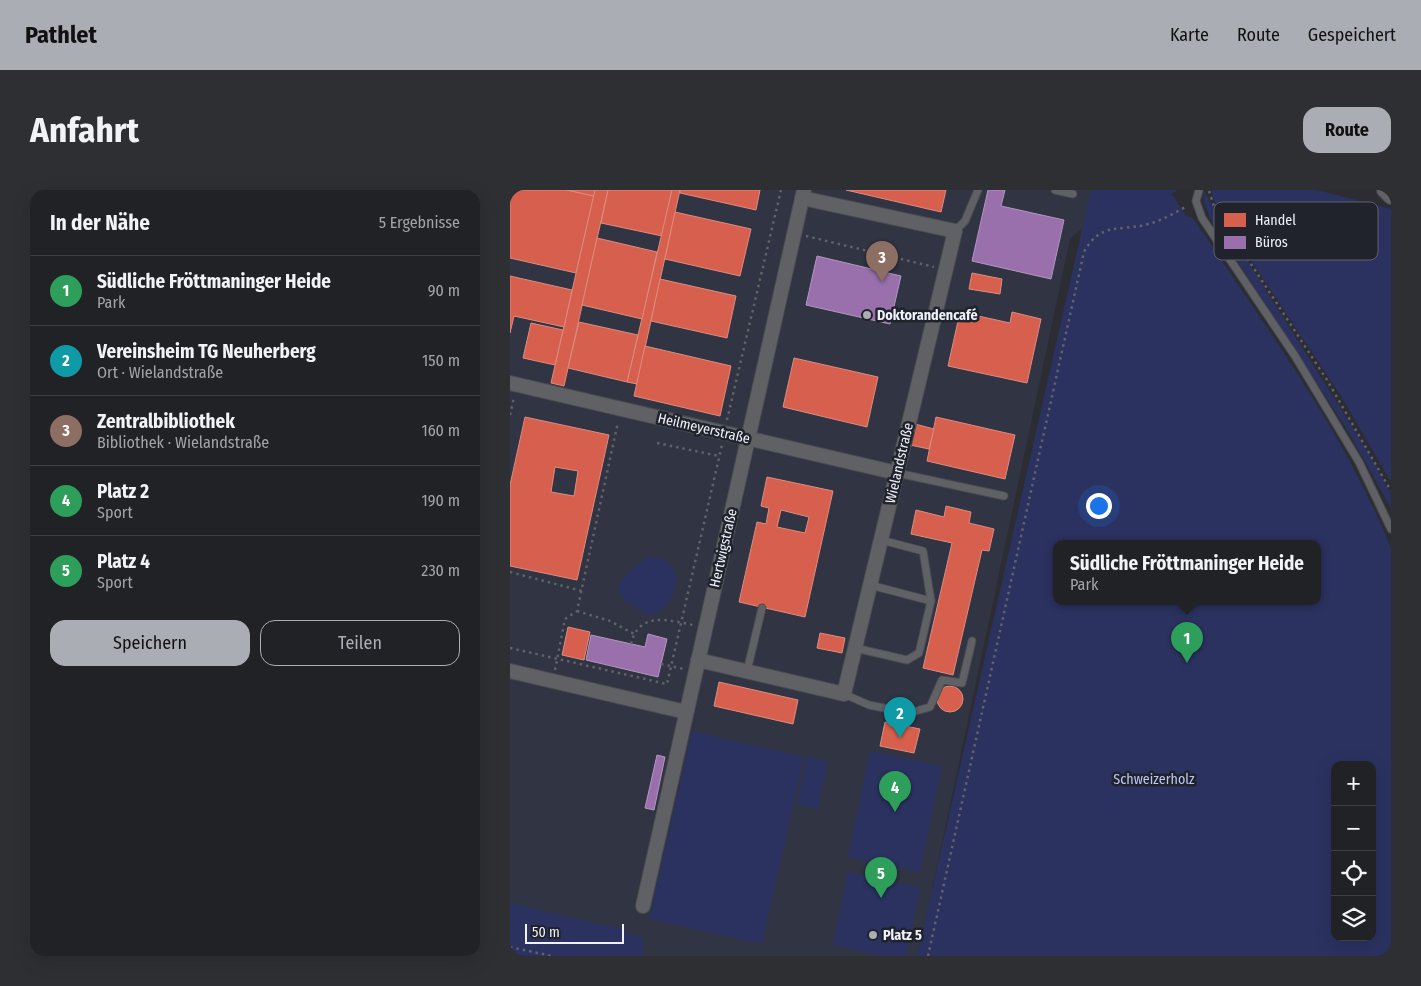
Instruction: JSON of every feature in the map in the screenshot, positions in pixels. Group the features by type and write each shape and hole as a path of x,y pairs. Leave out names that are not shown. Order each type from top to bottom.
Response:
{"street":[{"path":"1384,190 1391,197"},
{"path":"803,194 955,231"},
{"name":"Hertwigstraße","path":"643,906 803,194"},
{"name":"Wielandstraße","path":"844,694 955,231"},
{"name":"Heilmeyerstraße","path":"513,384 897,474"},
{"path":"696,666 747,671 844,694"},
{"path":"510,671 686,712"}],"lane":[{"path":"955,231 965,221 978,190"},
{"path":"1055,190 1073,194"},
{"path":"1200,190 1196,201 1202,218 1214,236"},
{"path":"1230,260 1295,356 1350,445 1391,529"},
{"path":"897,474 1004,496"},
{"path":"855,648 908,660 919,653 931,601 923,551 881,540"},
{"path":"870,585 931,601"},
{"path":"747,671 762,608"},
{"path":"844,694 868,705 909,713 930,707 942,680 962,682 972,641"}],"path":[{"path":"1208,190 1214,206"},
{"path":"928,956 1084,252 1091,239 1106,230 1148,224 1178,211"},
{"path":"772,229 946,269"},
{"path":"1248,260 1327,380 1391,491"},
{"path":"510,415 513,384"},
{"path":"552,681 565,619 577,611 621,409"},
{"path":"657,443 719,456"},
{"path":"510,572 582,590"},
{"path":"577,611 610,621 634,634"},
{"path":"631,644 636,629 649,621 658,619 705,628"},
{"path":"510,648 667,684"},
{"path":"661,664 696,666"},
{"path":"510,947 552,956"}],"shaded area":[{"path":"510,190 1125,190 1070,239 918,956 606,956 510,935"}],"green space":[{"name":"Schweizerholz","path":"1091,190 1177,190 1172,194 1186,216 1194,219 1214,249 1214,260 1221,260 1301,379 1326,420 1372,504 1391,548 1391,956 917,956"},
{"path":"1203,190 1214,207 1214,225 1212,222 1204,203"},
{"path":"1211,190 1317,190 1364,202 1215,202"},
{"path":"1378,206 1391,209 1391,482 1341,396 1251,260 1378,260"},
{"path":"1237,260 1247,260 1368,452 1391,494 1391,508 1346,428"},
{"path":"646,558 662,559 669,563 676,575 675,589 668,603 660,611 649,616 624,600 618,589 624,576"},
{"path":"692,731 804,757 762,944 649,919"},
{"path":"870,751 942,766 920,872 848,857"},
{"path":"807,757 828,762 818,809 797,804"},
{"path":"848,872 921,888 906,956 882,956 833,945"},
{"path":"510,903 622,929 628,934 643,936 643,956 510,956"}],"building: Handel":[{"path":"510,190 567,190 594,196 576,273 510,258"},
{"path":"567,190 595,190 594,196"},
{"path":"595,190 608,190 564,386 551,383"},
{"path":"608,190 672,190 662,236 601,223"},
{"path":"672,190 680,190 637,384 627,382"},
{"path":"680,190 760,190 756,210 680,193"},
{"path":"846,190 946,190 941,212"},
{"path":"675,212 751,229 740,276 665,259"},
{"path":"597,238 657,252 642,319 582,305"},
{"path":"972,273 1002,279 1000,294 969,289"},
{"path":"510,276 572,290 564,327 514,316 510,333"},
{"path":"660,279 736,296 727,338 651,321"},
{"path":"960,312 1010,323 1012,312 1041,319 1027,383 948,366"},
{"path":"579,322 638,335 627,382 568,368"},
{"path":"531,323 563,330 555,365 523,358"},
{"path":"645,346 731,366 720,416 634,396"},
{"path":"794,358 878,377 867,427 783,407"},
{"path":"525,417 609,435 577,580 510,566 510,485","holes":["555,467 578,471 574,496 551,492"]},
{"path":"936,417 1015,435 1005,479 927,461"},
{"path":"915,424 934,429 929,449 910,445"},
{"path":"767,477 833,491 805,617 739,602 757,522 766,524 769,508 761,506","holes":["781,510 809,517 805,533 777,527"]},
{"path":"946,506 971,512 969,523 994,529 989,551 982,550 953,675 923,668 952,543 911,534 916,510 944,517"},
{"path":"568,627 590,632 584,660 562,655"},
{"path":"820,633 845,638 842,653 817,648"},
{"path":"719,682 798,700 793,724 714,706"},
{"path":"950,686 959,690 963,699 959,708 950,712 941,708 937,699 941,690"},
{"path":"885,722 920,729 914,753 880,746"}],"building: Büros":[{"path":"988,190 1005,190 1001,206 1064,220 1051,279 972,261"},
{"path":"817,256 901,276 890,324 806,305"},
{"path":"648,634 667,639 658,677 586,660 591,635 645,647"},
{"path":"657,755 665,757 654,810 645,808"}],"place":[{"name":"Zentralbibliothek","path":"882,282"},
{"name":"Doktorandencafé","path":"867,315"},
{"name":"Südliche Fröttmaninger Heide","path":"1187,663"},
{"name":"Vereinsheim TG Neuherberg","path":"900,738"},
{"name":"Platz 2","path":"895,812"},
{"name":"Platz 4","path":"881,898"},
{"name":"Platz 5","path":"873,935"}]}
